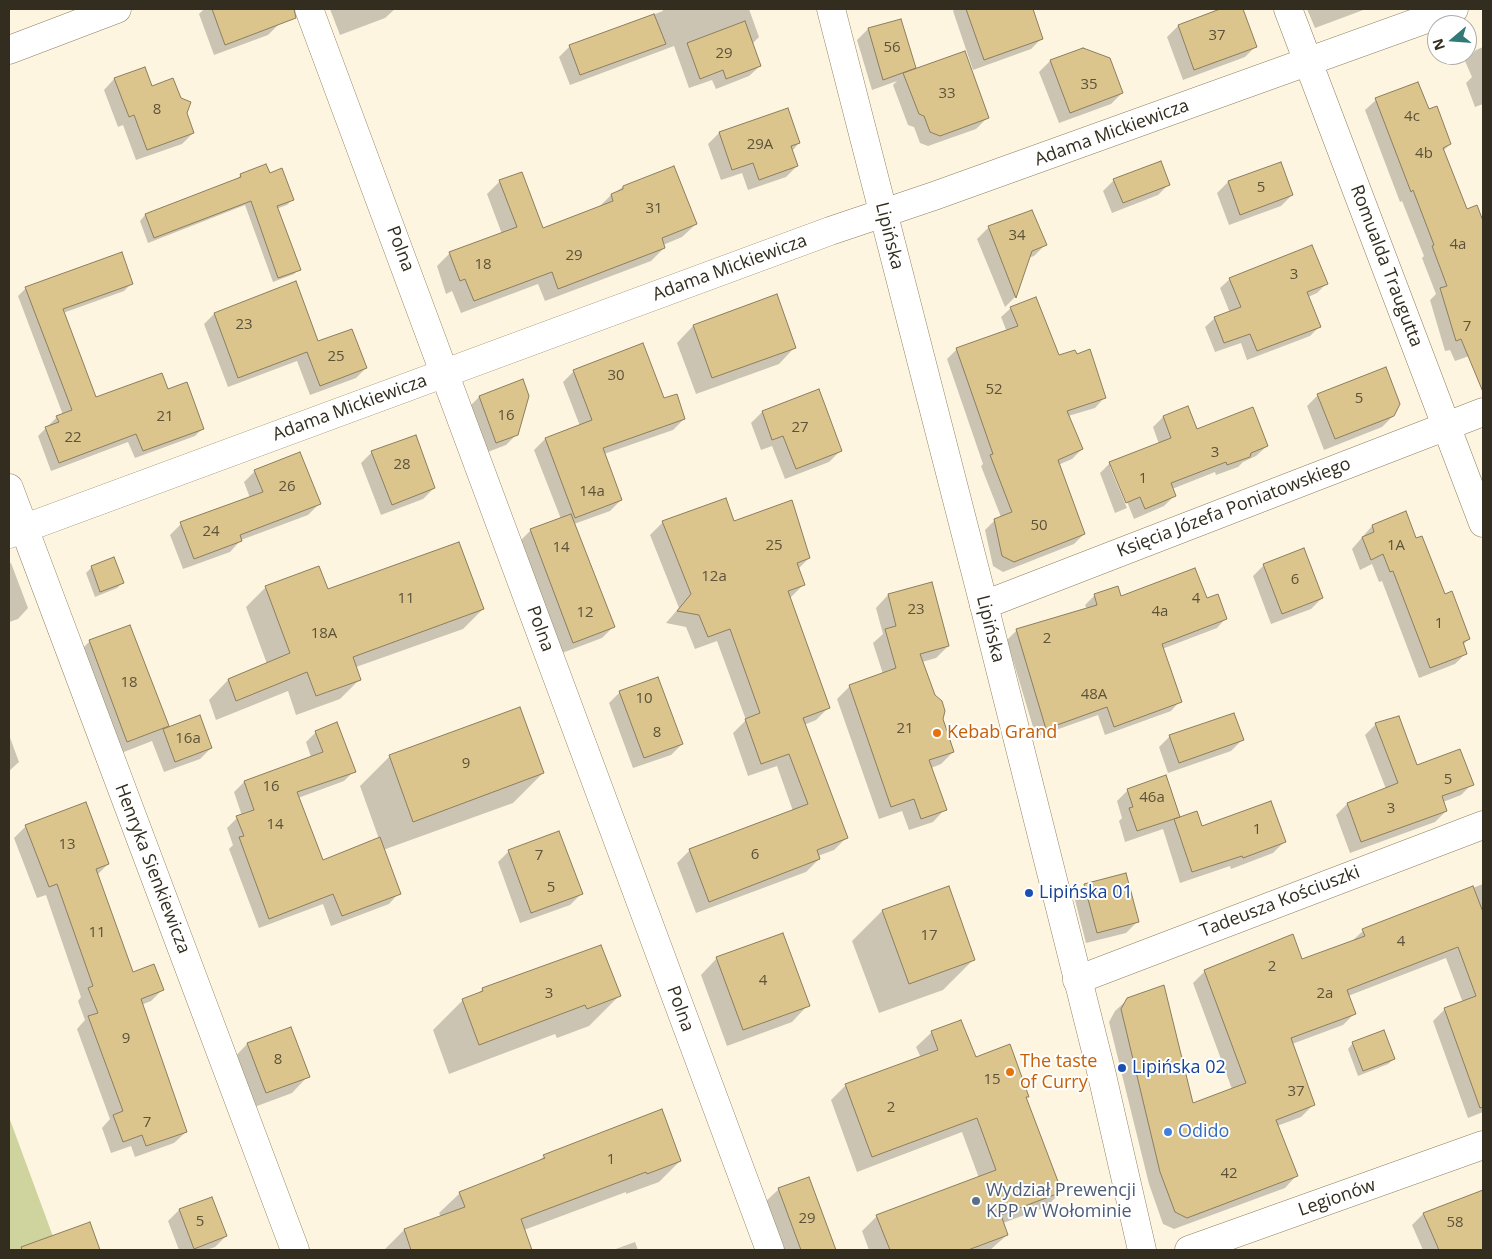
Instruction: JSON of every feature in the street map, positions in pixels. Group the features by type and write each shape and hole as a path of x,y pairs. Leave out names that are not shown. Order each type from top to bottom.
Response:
{"street":[{"path":"9,50 117,9"},
{"name":"Polna","path":"309,9 446,373 770,1250"},
{"name":"Lipińska","path":"831,9 984,605 1142,1250"},
{"name":"Romualda Traugutta","path":"1288,9 1483,523"},
{"name":"Adama Mickiewicza","path":"16,531 883,213 1454,9"},
{"name":"Księcia Józefa Poniatowskiego","path":"984,605 1483,412"},
{"name":"Henryka Sienkiewicza","path":"9,488 16,531 295,1250"},
{"name":"Tadeusza Kościuszki","path":"1077,980 1483,824"},
{"name":"Legionów","path":"1189,1250 1483,1145"}],"green space":[{"path":"9,1117 58,1250 9,1250"}],"building":[{"path":"212,9 294,9 296,18 225,45"},
{"path":"966,9 1033,9 1043,39 984,60"},
{"path":"1220,9 1243,9 1257,47 1194,70 1178,25"},
{"path":"654,14 666,44 580,75 569,45"},
{"path":"901,19 916,68 883,80 868,28"},
{"path":"745,21 761,66 726,79 723,70 700,79 687,43"},
{"path":"1083,48 1110,58 1123,93 1070,113 1050,60"},
{"path":"965,51 989,118 940,136 930,132 924,116 919,114 903,73"},
{"path":"145,67 152,86 173,78 181,98 191,102 187,113 194,133 147,150 134,115 129,117 114,78"},
{"path":"1418,82 1429,109 1437,106 1451,144 1443,148 1467,209 1477,205 1483,221 1483,392 1461,339 1456,341 1440,288 1447,286 1432,246 1434,245 1413,190 1411,192 1375,98"},
{"path":"788,108 800,143 791,146 798,166 759,180 753,163 732,170 719,132"},
{"path":"1161,161 1170,185 1123,203 1113,179"},
{"path":"1281,162 1293,195 1240,215 1228,181"},
{"path":"266,164 270,173 282,168 294,200 277,206 301,270 278,278 251,201 154,238 145,214 241,177 240,174"},
{"path":"674,166 697,224 662,238 665,248 558,289 552,272 474,301 465,279 460,281 449,252 517,227 499,180 522,172 543,228 613,201 611,194 623,189 623,186"},
{"path":"1032,210 1047,245 1032,251 1016,298 988,226"},
{"path":"1312,245 1328,284 1307,292 1321,327 1257,351 1250,334 1224,343 1214,317 1241,307 1229,278"},
{"path":"122,252 133,284 63,309 96,397 162,373 168,389 187,382 204,429 143,451 136,434 59,463 45,427 59,422 56,416 72,410 25,287"},
{"path":"296,281 318,341 352,329 367,368 320,386 307,352 238,378 214,313"},
{"path":"777,294 796,348 712,378 693,325"},
{"path":"1036,297 1059,355 1075,350 1077,354 1090,349 1106,398 1067,411 1083,449 1058,460 1085,534 1014,562 1002,556 994,519 1012,512 990,455 993,454 956,348 1018,326 1010,307"},
{"path":"643,343 664,398 677,394 685,419 603,448 622,500 575,518 545,438 592,420 573,370"},
{"path":"1386,367 1400,404 1394,416 1335,439 1317,394"},
{"path":"523,379 529,396 518,435 496,443 479,396"},
{"path":"819,389 842,451 796,469 783,436 772,440 762,411"},
{"path":"1188,406 1197,429 1253,407 1268,446 1251,453 1250,457 1227,465 1226,462 1171,483 1176,496 1145,509 1140,497 1126,503 1109,462 1171,438 1163,416"},
{"path":"416,435 435,488 392,505 371,451"},
{"path":"300,452 321,504 240,535 242,541 194,559 180,522 263,492 254,470"},
{"path":"726,498 734,521 792,500 810,558 797,563 805,585 788,591 830,708 803,718 848,838 817,850 820,859 709,902 689,849 808,804 789,754 761,764 745,719 760,713 730,629 708,637 699,615 677,611 691,594 662,521"},
{"path":"1406,511 1416,538 1422,536 1445,594 1452,591 1470,639 1463,642 1467,654 1430,668 1393,571 1390,572 1383,554 1371,560 1362,537 1374,532 1372,525"},
{"path":"571,514 615,627 573,643 530,529"},
{"path":"459,542 484,609 353,657 361,680 316,696 307,672 236,701 228,679 290,653 265,586 319,566 328,589"},
{"path":"1304,548 1323,598 1282,614 1263,564"},
{"path":"114,557 124,583 100,592 91,566"},
{"path":"1195,568 1207,598 1218,594 1227,619 1162,644 1182,702 1114,727 1107,707 1046,729 1016,629 1097,605 1094,594 1118,586 1121,596"},
{"path":"932,582 949,646 920,654 935,695 942,701 945,711 943,719 954,752 929,760 947,810 921,819 914,799 891,807 849,685 896,668 885,629 896,626 888,594"},
{"path":"130,625 169,726 127,742 89,640"},
{"path":"658,677 683,744 644,758 619,691"},
{"path":"520,707 544,773 413,822 389,755"},
{"path":"1234,713 1244,740 1179,763 1169,735"},
{"path":"200,715 212,748 175,762 163,729"},
{"path":"1399,716 1417,765 1460,749 1474,785 1442,796 1447,811 1361,842 1347,803 1398,783 1375,723"},
{"path":"337,722 356,772 297,792 323,860 380,837 401,894 342,916 333,894 269,919 239,837 244,836 236,816 254,810 244,781 323,752 315,731"},
{"path":"1166,775 1180,817 1137,831 1129,808 1133,807 1127,789"},
{"path":"1271,801 1286,842 1243,858 1242,856 1192,872 1174,819 1197,811 1202,826"},
{"path":"86,802 109,864 96,869 133,972 154,964 164,990 141,999 187,1132 146,1146 142,1135 123,1142 113,1115 123,1111 88,1016 98,1013 88,988 93,986 57,884 49,887 25,825"},
{"path":"559,831 583,894 531,913 508,850"},
{"path":"1126,873 1139,922 1097,933 1084,884"},
{"path":"949,886 975,960 909,984 882,910"},
{"path":"1473,886 1483,912 1483,1107 1480,1108 1444,1008 1476,996 1458,947 1347,990 1356,1014 1291,1038 1315,1105 1276,1120 1298,1176 1187,1218 1175,1212 1160,1172 1121,1009 1127,998 1164,985 1193,1103 1246,1083 1204,970 1293,934 1302,959 1365,936 1362,929"},
{"path":"783,933 810,1006 743,1030 716,957"},
{"path":"601,945 621,996 587,1009 585,1005 479,1045 462,999 483,991 482,988"},
{"path":"961,1020 976,1057 1010,1044 1029,1097 1026,1097 1062,1192 1001,1215 1008,1235 968,1250 890,1250 876,1215 996,1170 977,1118 872,1157 845,1084 938,1050 931,1031"},
{"path":"291,1027 310,1077 266,1093 247,1043"},
{"path":"1384,1030 1395,1059 1363,1071 1352,1042"},
{"path":"662,1109 681,1161 647,1174 646,1172 521,1219 532,1250 411,1250 404,1229 465,1207 459,1192 545,1158 543,1155"},
{"path":"809,1177 836,1250 801,1250 778,1188"},
{"path":"1483,1190 1483,1250 1439,1250 1423,1213"},
{"path":"212,1197 227,1236 194,1249 179,1209"},
{"path":"90,1222 100,1250 22,1250 21,1247"}],"place":[{"name":"Kebab Grand","path":"937,733"},
{"name":"Lipińska 01","path":"1029,893"},
{"name":"Lipińska 02","path":"1122,1068"},
{"name":"The taste of Curry","path":"1010,1072"},
{"name":"Odido","path":"1168,1132"},
{"name":"Wydział Prewencji KPP w Wołominie","path":"976,1201"}]}
